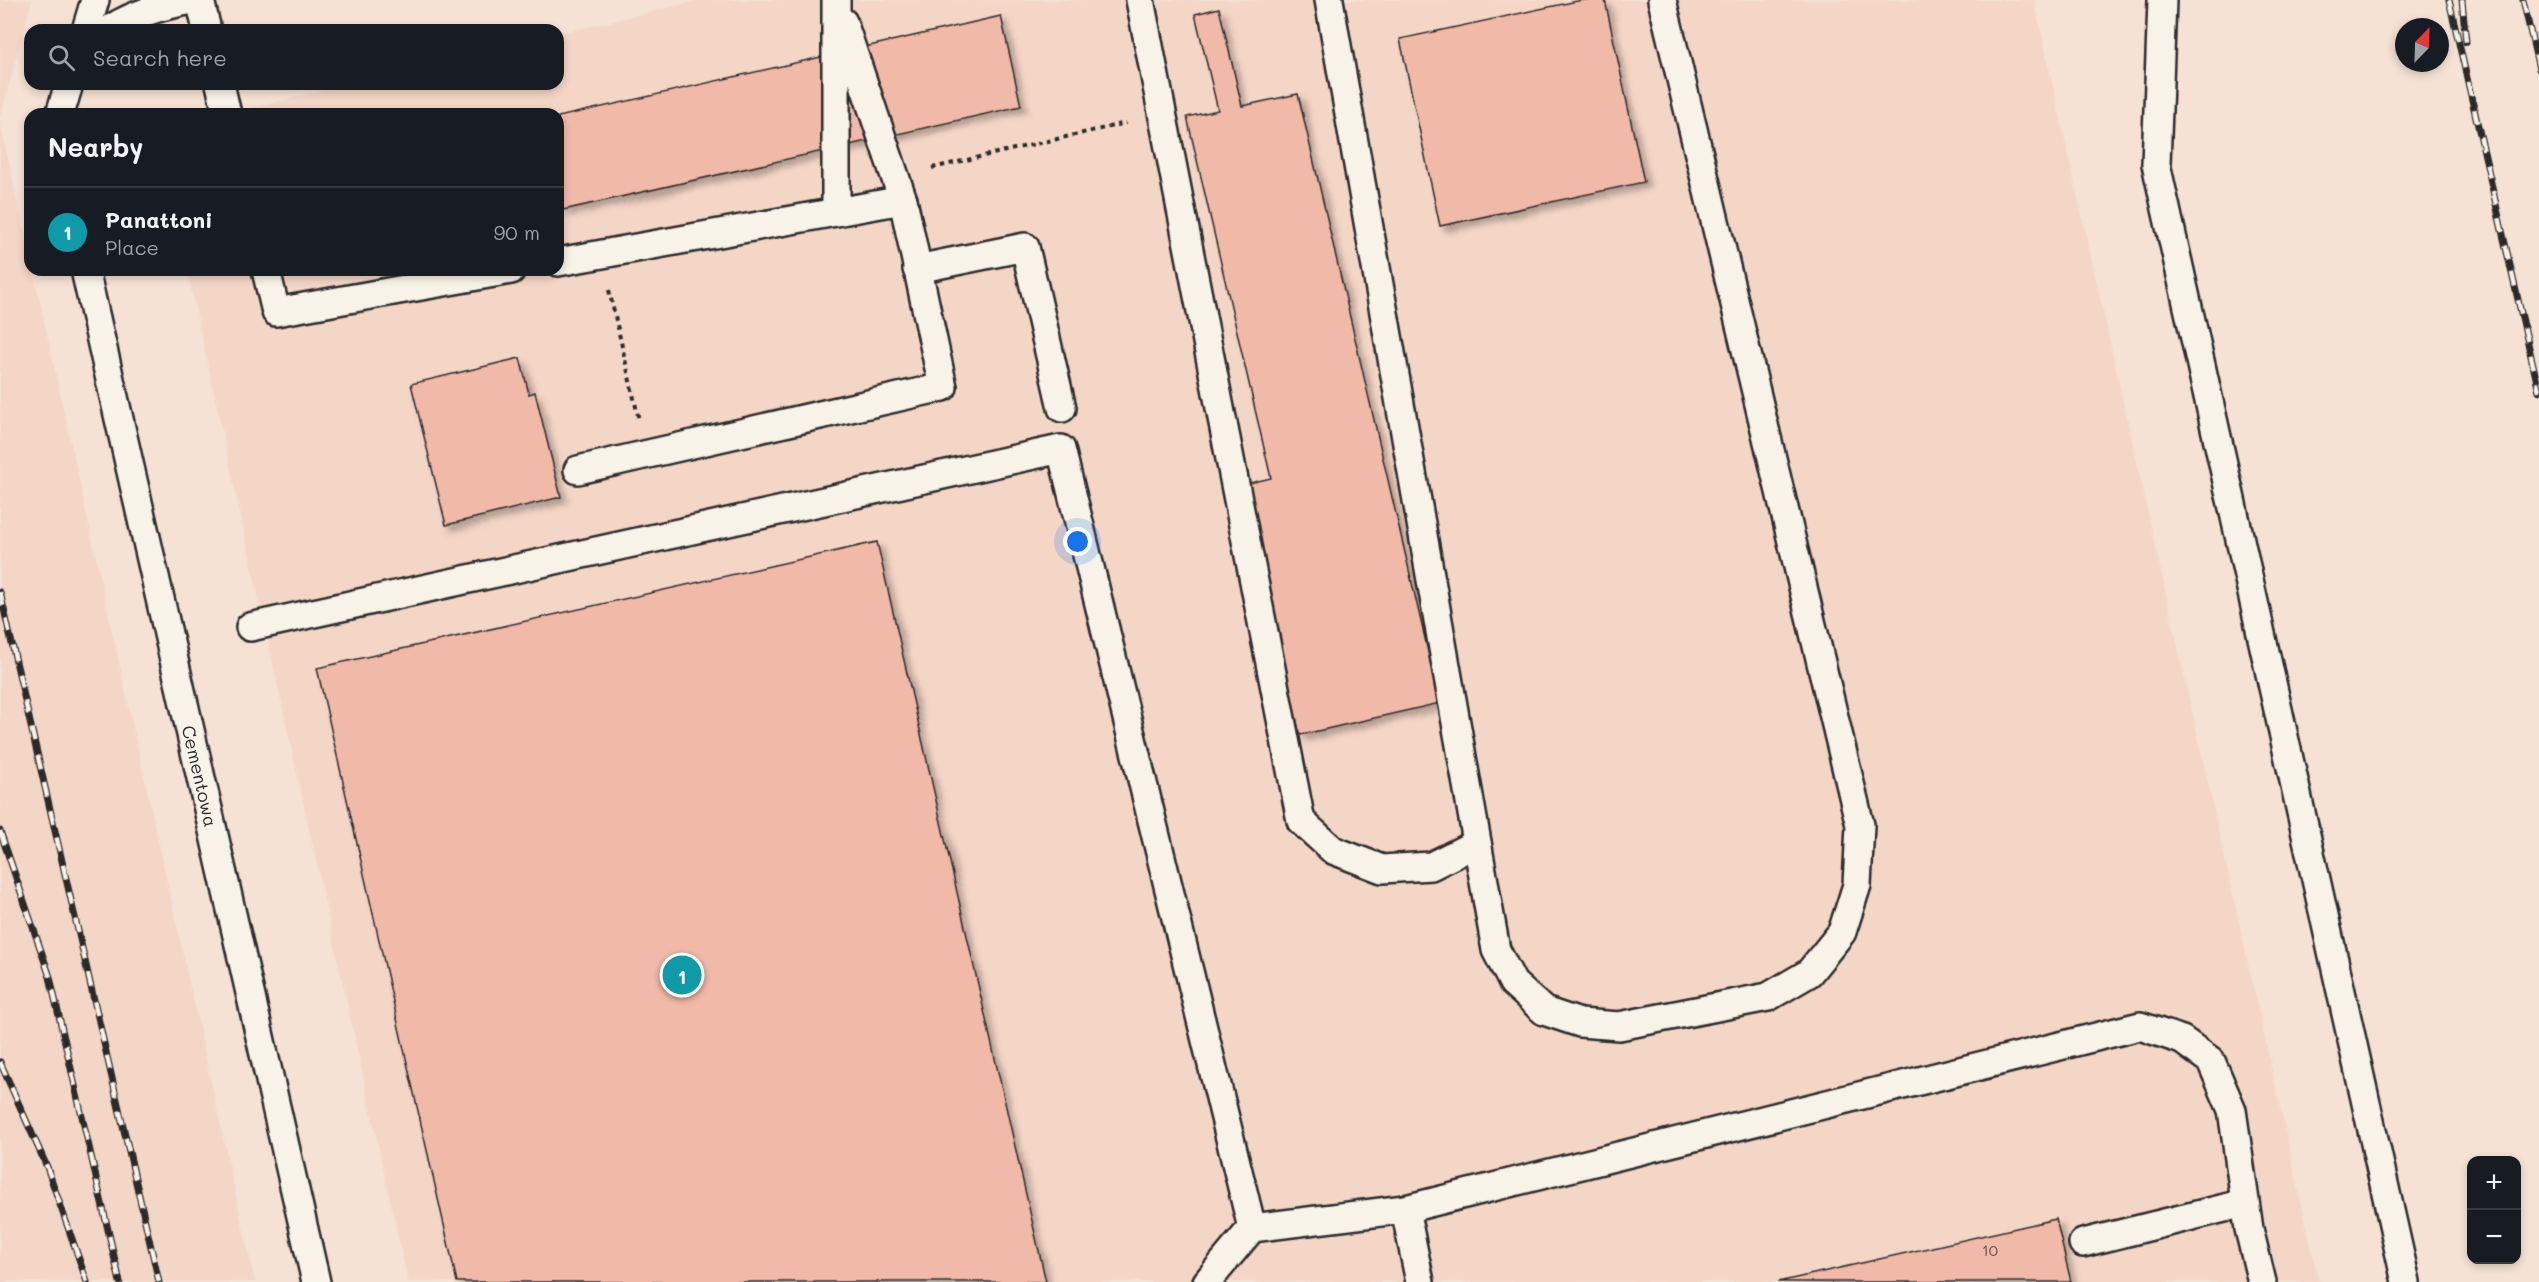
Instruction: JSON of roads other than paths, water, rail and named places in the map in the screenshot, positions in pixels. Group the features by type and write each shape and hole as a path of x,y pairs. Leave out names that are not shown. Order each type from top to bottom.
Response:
{"lane":[{"path":"88,24 95,0"},
{"path":"120,24 163,6 193,0"},
{"path":"200,0 206,24"},
{"path":"578,470 943,387 898,188 836,0"},
{"path":"836,0 836,212"},
{"path":"1140,0 1301,821 1333,850 1382,869 1431,866 1477,843"},
{"path":"1329,0 1496,950 1513,983 1544,1011 1580,1023 1619,1026 1768,997 1809,973 1842,932 1857,885 1860,825 1662,0"},
{"path":"2162,0 2156,164 2406,1282"},
{"path":"62,108 67,90"},
{"path":"221,90 226,108"},
{"path":"564,261 836,212 898,188"},
{"path":"917,268 1025,247 1062,408"},
{"name":"Cementowa","path":"86,276 316,1282"},
{"path":"267,276 276,312 477,276"},
{"path":"250,627 1061,449 1252,1228"},
{"path":"1207,1282 1252,1228 1405,1209 2140,1026 2182,1040 2211,1061 2232,1110 2246,1203 2262,1282"},
{"path":"2083,1243 2246,1203"},
{"path":"1405,1209 1420,1282"}],"railway":[{"path":"2449,0 2539,391"},
{"path":"2462,0 2466,42"},
{"path":"2523,0 2539,69"},
{"path":"0,592 159,1282"},
{"path":"0,831 50,977 120,1282"},
{"path":"0,1062 47,1167 87,1282"}],"place":[{"name":"Panattoni","path":"682,975"}]}
